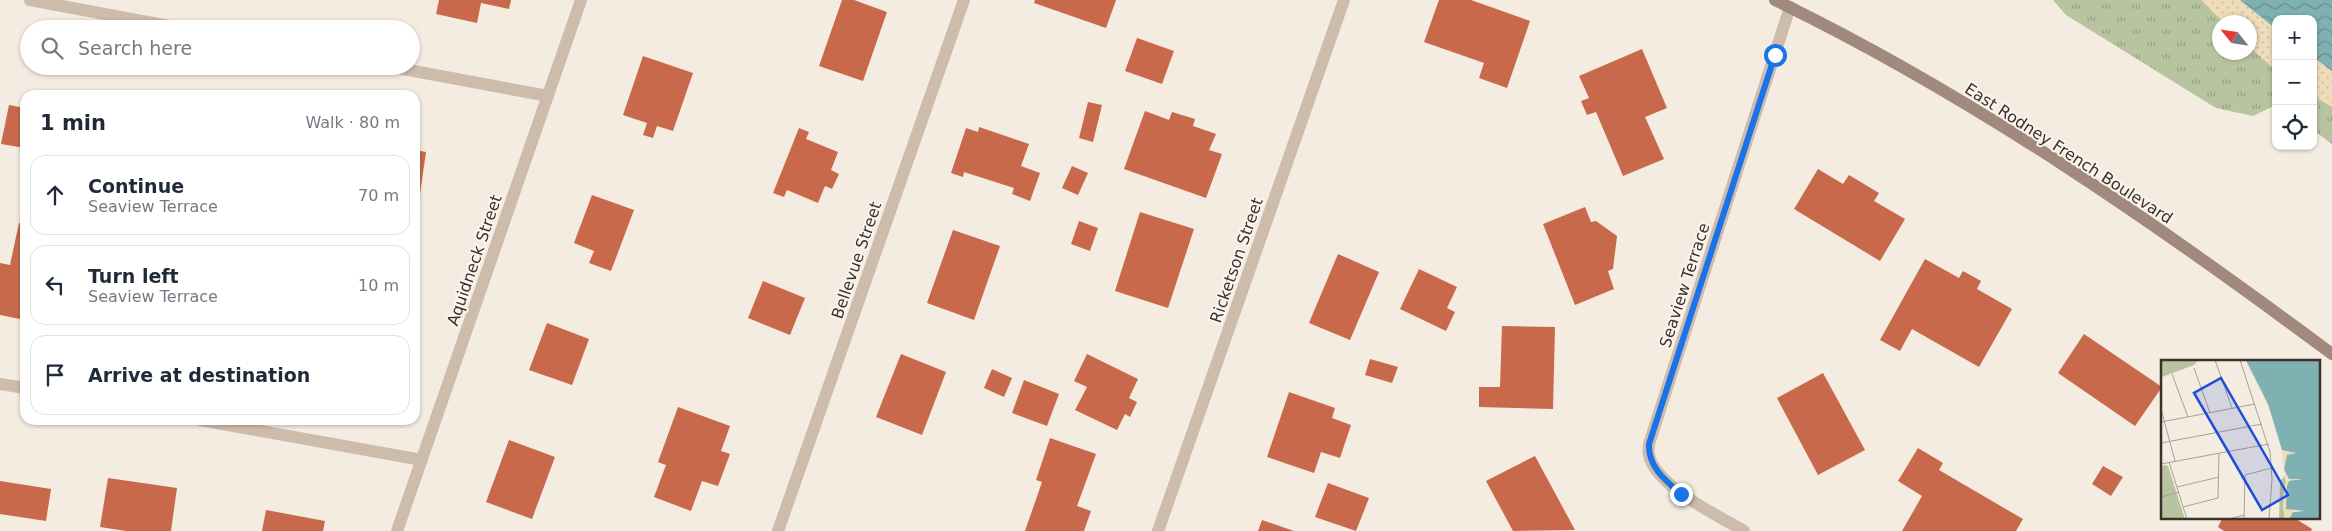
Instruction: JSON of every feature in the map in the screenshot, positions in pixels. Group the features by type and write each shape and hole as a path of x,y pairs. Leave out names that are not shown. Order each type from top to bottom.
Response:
{"main road":[{"name":"East Rodney French Boulevard","path":"1775,0 1950,95 2168,236 2332,354"}],"street":[{"path":"30,0 137,20"},
{"name":"Aquidneck Street","path":"397,531 581,0"},
{"name":"Bellevue Street","path":"778,531 964,0"},
{"name":"Ricketson Street","path":"1158,531 1344,0"},
{"name":"Seaview Terrace","path":"1744,531 1681,494 1669,484 1654,466 1649,456 1649,444 1790,7"},
{"path":"420,72 548,96"},
{"path":"0,384 20,387"},
{"path":"228,425 422,460"}],"green space":[{"path":"2053,0 2205,0 2221,15 2212,15 2212,60 2257,60 2257,51 2272,66 2272,107 2253,116 2216,108 2066,15"},
{"path":"2317,97 2332,105 2332,144 2317,133"}],"sand":[{"path":"2201,0 2332,0 2332,107 2317,98 2317,15 2272,15 2272,67 2257,53 2257,15 2216,15"}],"water":[{"path":"2240,0 2332,0 2332,71 2317,60 2317,15 2272,15 2272,26"}],"building":[{"path":"439,0 511,0 509,9 481,3 477,23 436,14"},
{"path":"842,0 854,0 887,12 863,81 819,66"},
{"path":"1035,0 1116,0 1106,28 1034,3"},
{"path":"1439,0 1471,0 1530,21 1507,88 1479,78 1484,63 1424,42"},
{"path":"1137,38 1174,51 1162,84 1125,71"},
{"path":"1642,49 1667,108 1645,117 1664,159 1623,176 1596,112 1587,115 1581,101 1589,98 1579,76"},
{"path":"643,56 693,73 673,131 657,126 653,138 643,135 647,123 623,115"},
{"path":"1088,102 1102,105 1093,142 1079,138"},
{"path":"9,105 20,107 20,147 1,144"},
{"path":"1145,111 1169,120 1172,112 1195,119 1193,126 1216,134 1209,150 1222,154 1206,198 1124,169"},
{"path":"979,127 1029,144 1021,166 1040,173 1030,201 1012,194 1014,188 964,172 963,177 951,173 966,128 978,132"},
{"path":"799,128 809,132 806,139 838,152 831,170 839,174 832,189 825,186 818,203 787,190 784,197 773,193"},
{"path":"420,151 426,152 420,193"},
{"path":"1072,166 1088,173 1078,195 1062,188"},
{"path":"1818,169 1843,184 1849,175 1879,193 1874,201 1905,219 1880,261 1794,209"},
{"path":"592,195 634,210 611,271 589,263 594,251 574,243"},
{"path":"1585,207 1591,222 1596,221 1617,236 1613,269 1608,271 1614,289 1575,305 1543,224"},
{"path":"1140,212 1194,229 1168,308 1115,291"},
{"path":"1079,221 1098,228 1090,251 1071,244"},
{"path":"20,223 20,319 0,315 0,263 10,265"},
{"path":"953,230 1000,246 974,320 927,303"},
{"path":"1338,254 1379,272 1350,340 1309,323"},
{"path":"1925,259 1959,278 1963,271 1981,281 1977,289 2012,309 1979,367 1912,329 1900,351 1880,340"},
{"path":"1419,269 1457,287 1447,308 1455,312 1446,331 1400,309"},
{"path":"763,281 805,298 790,335 748,318"},
{"path":"547,323 589,339 572,385 529,370"},
{"path":"1502,326 1555,327 1553,409 1479,407 1479,387 1500,387"},
{"path":"2084,334 2161,386 2161,388 2135,426 2058,373"},
{"path":"901,354 946,372 922,435 876,417"},
{"path":"1087,354 1138,379 1129,398 1137,402 1130,417 1125,414 1117,430 1075,410 1087,387 1074,381"},
{"path":"1370,359 1398,367 1392,383 1365,375"},
{"path":"992,369 1012,378 1004,397 984,388"},
{"path":"1823,373 1865,450 1818,475 1777,398"},
{"path":"1024,380 1059,394 1047,426 1012,413"},
{"path":"1289,392 1335,408 1332,418 1351,425 1340,458 1321,452 1314,473 1267,457"},
{"path":"678,407 730,426 721,451 730,454 718,486 702,481 691,511 654,497 666,465 658,462"},
{"path":"1050,438 1096,454 1077,506 1091,511 1084,531 1025,531 1042,482 1036,480"},
{"path":"509,440 555,457 532,519 486,502"},
{"path":"1918,448 1943,463 1939,470 2023,519 2016,531 1902,531 1922,496 1898,481"},
{"path":"1535,456 1575,530 1513,531 1486,481"},
{"path":"2103,466 2123,477 2111,496 2092,484"},
{"path":"108,478 177,488 171,531 126,531 100,527"},
{"path":"0,481 51,489 46,521 0,514"},
{"path":"1328,483 1369,498 1356,531 1315,517"},
{"path":"266,510 325,521 323,531 262,531"},
{"path":"2222,518 2296,518 2312,529 2311,531 2224,531 2218,527"},
{"path":"1262,520 1294,531 1258,531"}],"route":[{"path":"1681,494 1661,476 1654,466 1649,456 1649,444 1660,415 1775,55"}]}
